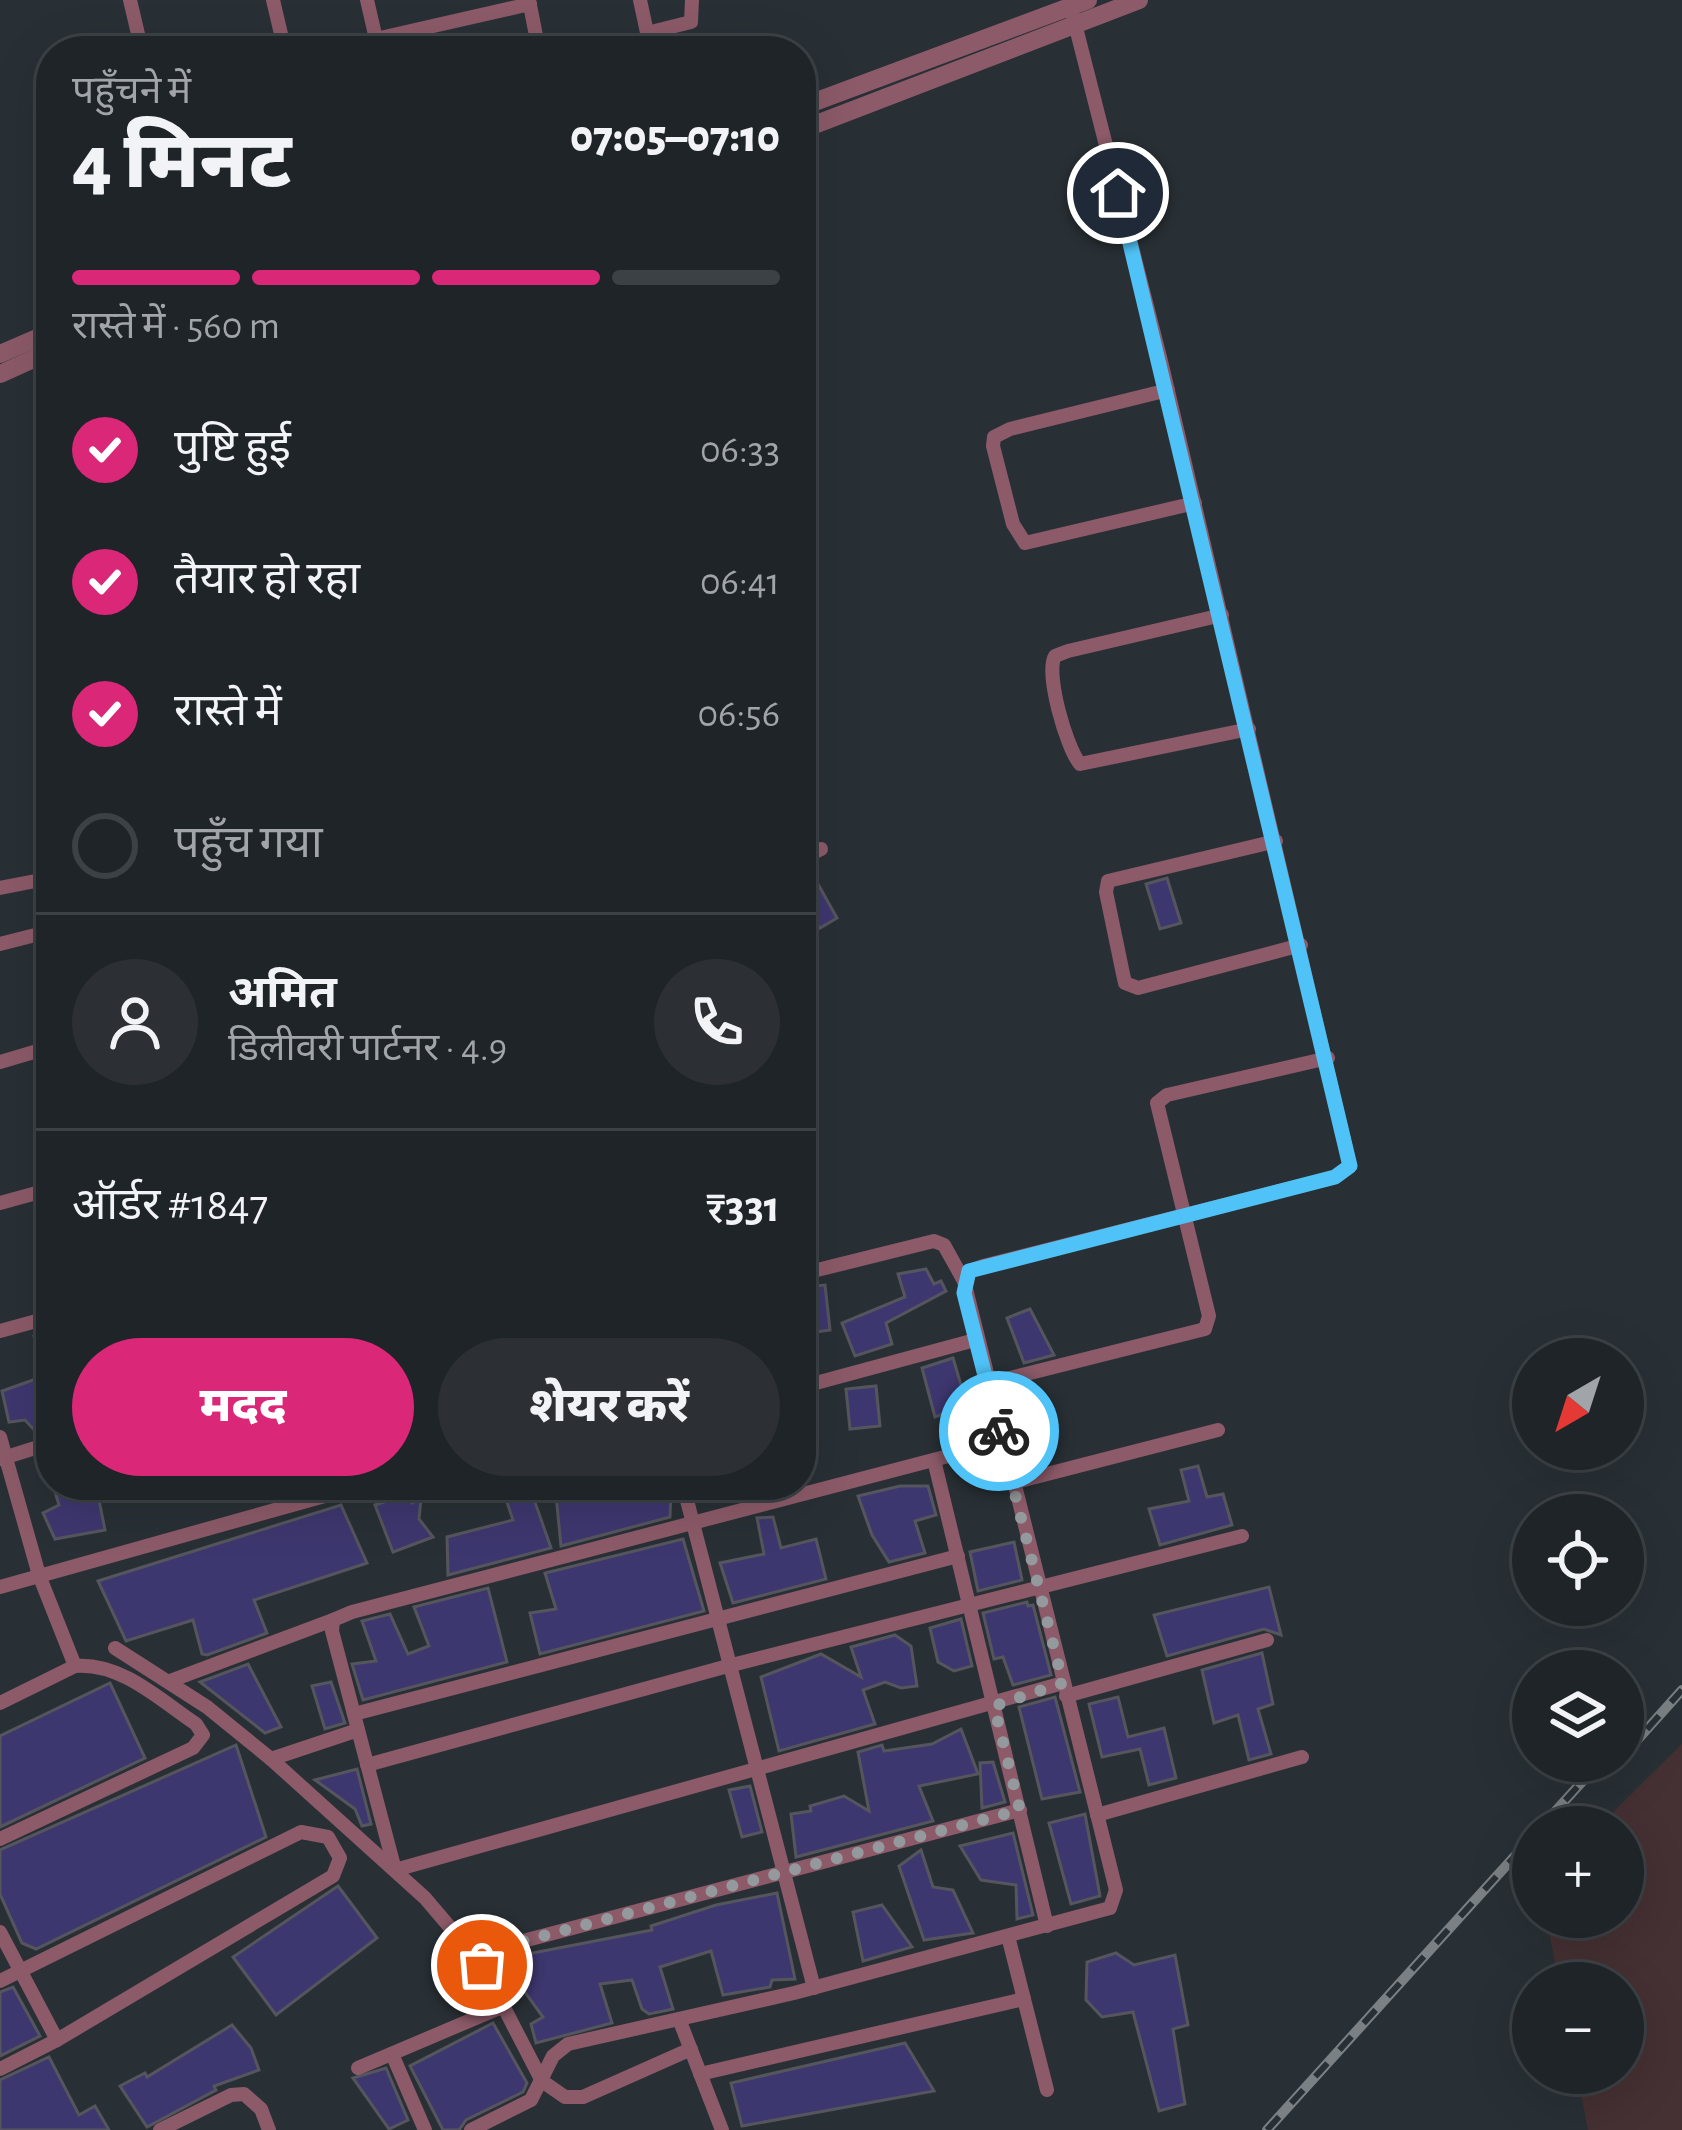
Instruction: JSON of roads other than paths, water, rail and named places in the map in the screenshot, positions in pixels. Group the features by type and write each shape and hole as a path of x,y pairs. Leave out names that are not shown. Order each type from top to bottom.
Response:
{"street":[{"path":"130,0 138,36"},
{"path":"273,0 281,36"},
{"path":"367,0 375,36"},
{"path":"640,0 648,36"},
{"path":"647,33 691,22 692,0"},
{"path":"816,102 1078,11 1139,0"},
{"path":"388,36 529,2 536,36"},
{"path":"816,124 1078,11"},
{"path":"964,1281 969,1271 982,1266 1345,1173 1350,1154 1078,11"},
{"path":"0,355 36,339"},
{"path":"0,374 36,358"},
{"path":"1168,390 1010,429 994,437 993,446 1012,524 1025,543 1195,503"},
{"path":"1222,615 1055,656 1051,671 1069,746 1079,764 1249,729"},
{"path":"1276,841 1108,881 1125,983 1138,988 1300,945"},
{"path":"816,852 821,849"},
{"path":"0,888 36,881"},
{"path":"0,944 36,935"},
{"path":"0,1062 36,1051"},
{"path":"986,1384 1205,1328 1209,1316 1158,1112 1161,1098 1328,1058"},
{"path":"0,1204 36,1193"},
{"path":"471,2130 520,2108 542,2081 553,2056 568,2044 814,1988 1101,1912 1116,1900 964,1281 952,1256 934,1241 816,1270"},
{"path":"0,1331 36,1321"},
{"path":"816,1383 976,1340"},
{"path":"1012,1483 1218,1430"},
{"path":"0,1437 38,1575 75,1666"},
{"path":"816,1490 1002,1442"},
{"path":"3,1458 36,1448"},
{"path":"934,1460 1047,1926"},
{"path":"0,1587 306,1500"},
{"path":"687,1500 814,1988"},
{"path":"170,1681 333,1620 775,1500"},
{"path":"367,1766 728,1666 1242,1536"},
{"path":"354,1714 958,1556"},
{"path":"333,1620 395,1870"},
{"path":"395,1870 754,1769 1267,1640"},
{"path":"115,1648 170,1681 272,1759 395,1870 474,1954 542,2081 565,2097 583,2097 691,2049"},
{"path":"0,1703 75,1666 108,1668 196,1724 203,1735 201,1742 0,1839"},
{"path":"272,1759 358,1730"},
{"path":"1096,1815 1302,1757"},
{"path":"474,1954 1020,1810"},
{"path":"0,1981 301,1832 328,1837 340,1858 333,1876 0,2069"},
{"path":"0,1932 57,2040"},
{"path":"1008,1936 1047,2090"},
{"path":"700,2074 1024,2000"},
{"path":"358,2068 505,2006"},
{"path":"679,2019 722,2130"},
{"path":"392,2054 424,2130"},
{"path":"160,2130 244,2094 261,2109 269,2130"}],"railway":[{"path":"1644,1733 1682,1690"},
{"path":"1560,1806 1582,1782"},
{"path":"1267,2130 1512,1859"}]}
